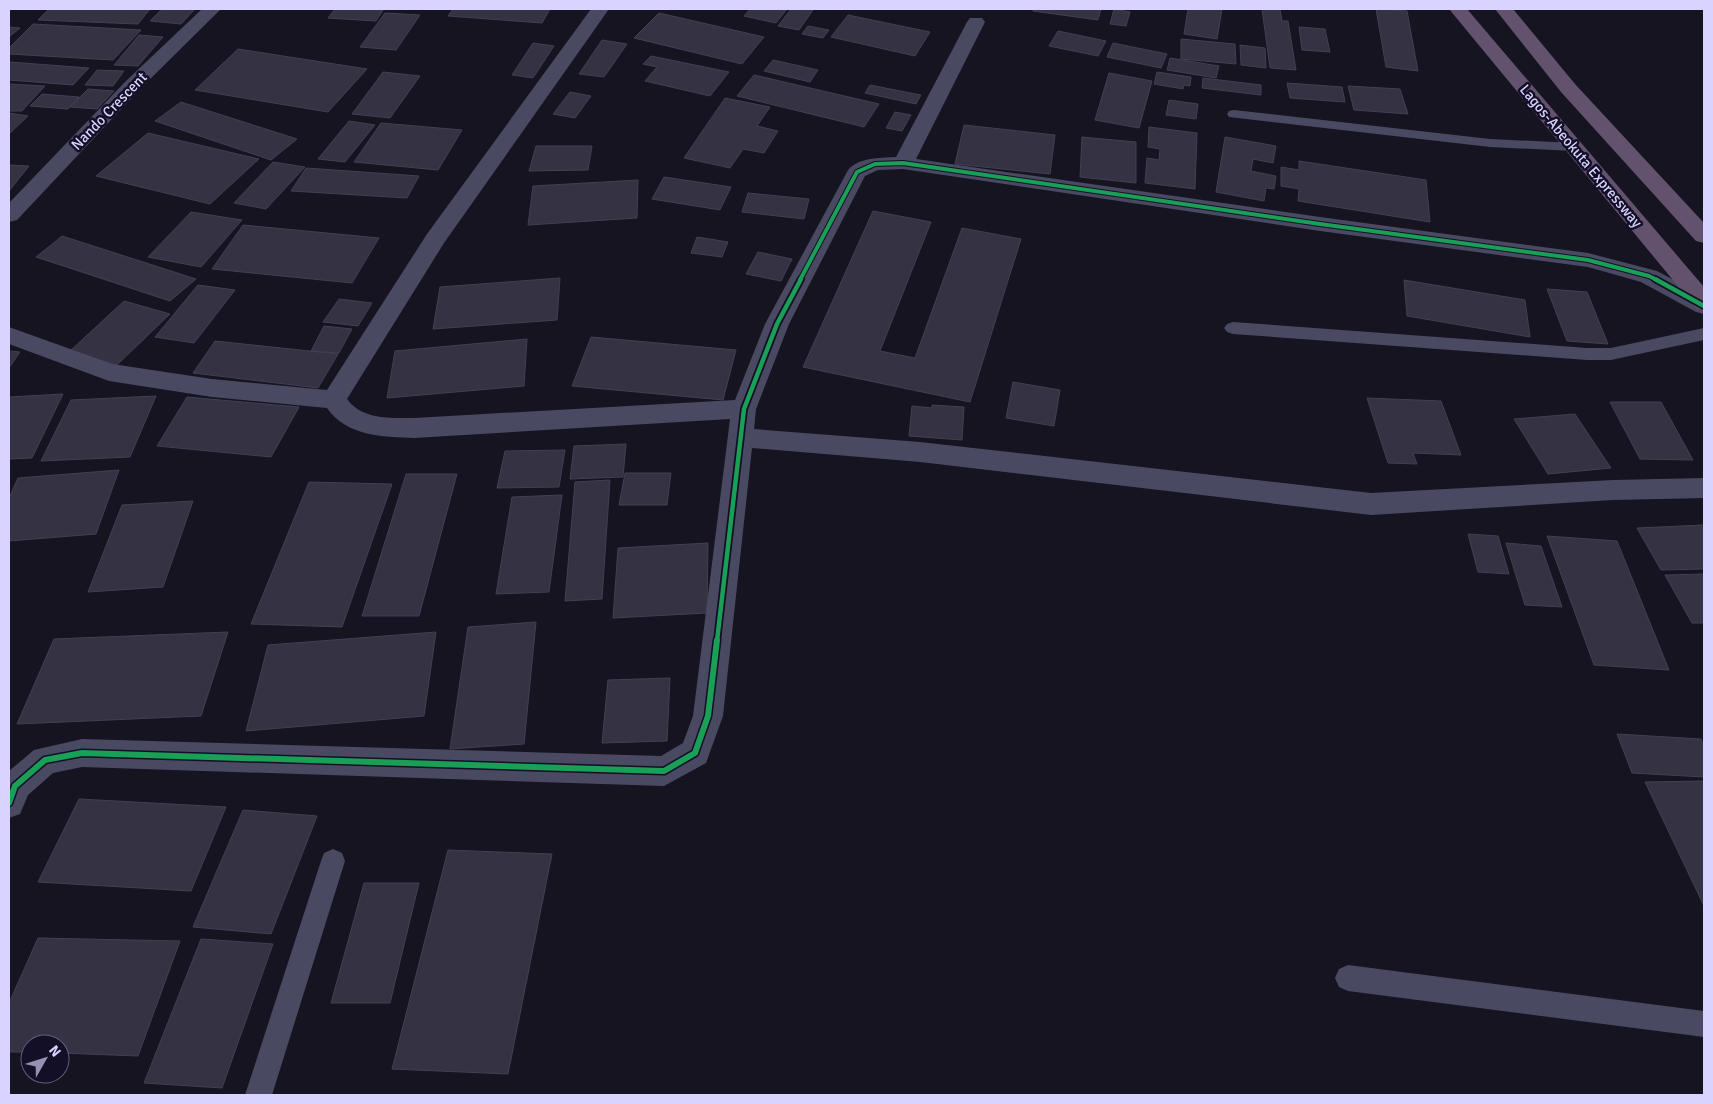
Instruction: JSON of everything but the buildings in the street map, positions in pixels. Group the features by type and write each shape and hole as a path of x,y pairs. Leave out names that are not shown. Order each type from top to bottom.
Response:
{"highway":[{"name":"Lagos-Abeokuta Expressway","path":"1458,9 1704,304"},
{"name":"Lagos-Abeokuta Expressway","path":"1504,9 1568,88 1704,236"}],"street":[{"name":"Nando Crescent","path":"9,215 133,85 212,9"},
{"path":"334,400 435,239 600,9"},
{"path":"903,163 976,22"},
{"path":"9,802 15,786 45,760 82,753 664,771 695,753 708,716 742,423 777,324 857,172 875,164 903,163 1320,224 1588,260 1649,276 1704,304"},
{"path":"9,335 109,372 212,388 334,400"},
{"path":"334,400 340,410 370,426 414,428 742,423 920,452 1371,504 1613,490 1704,488"}],"lane":[{"path":"1234,114 1490,143 1574,147"},
{"path":"1233,328 1587,354 1611,354 1704,334"},
{"path":"258,1095 333,861"},
{"path":"1348,978 1704,1024"}],"cycle path":[{"path":"9,803 15,786 45,760 82,753 664,771 695,753 708,716 744,409 777,324 857,172 875,164 903,163 1320,224 1588,260 1649,276 1704,306"}]}
